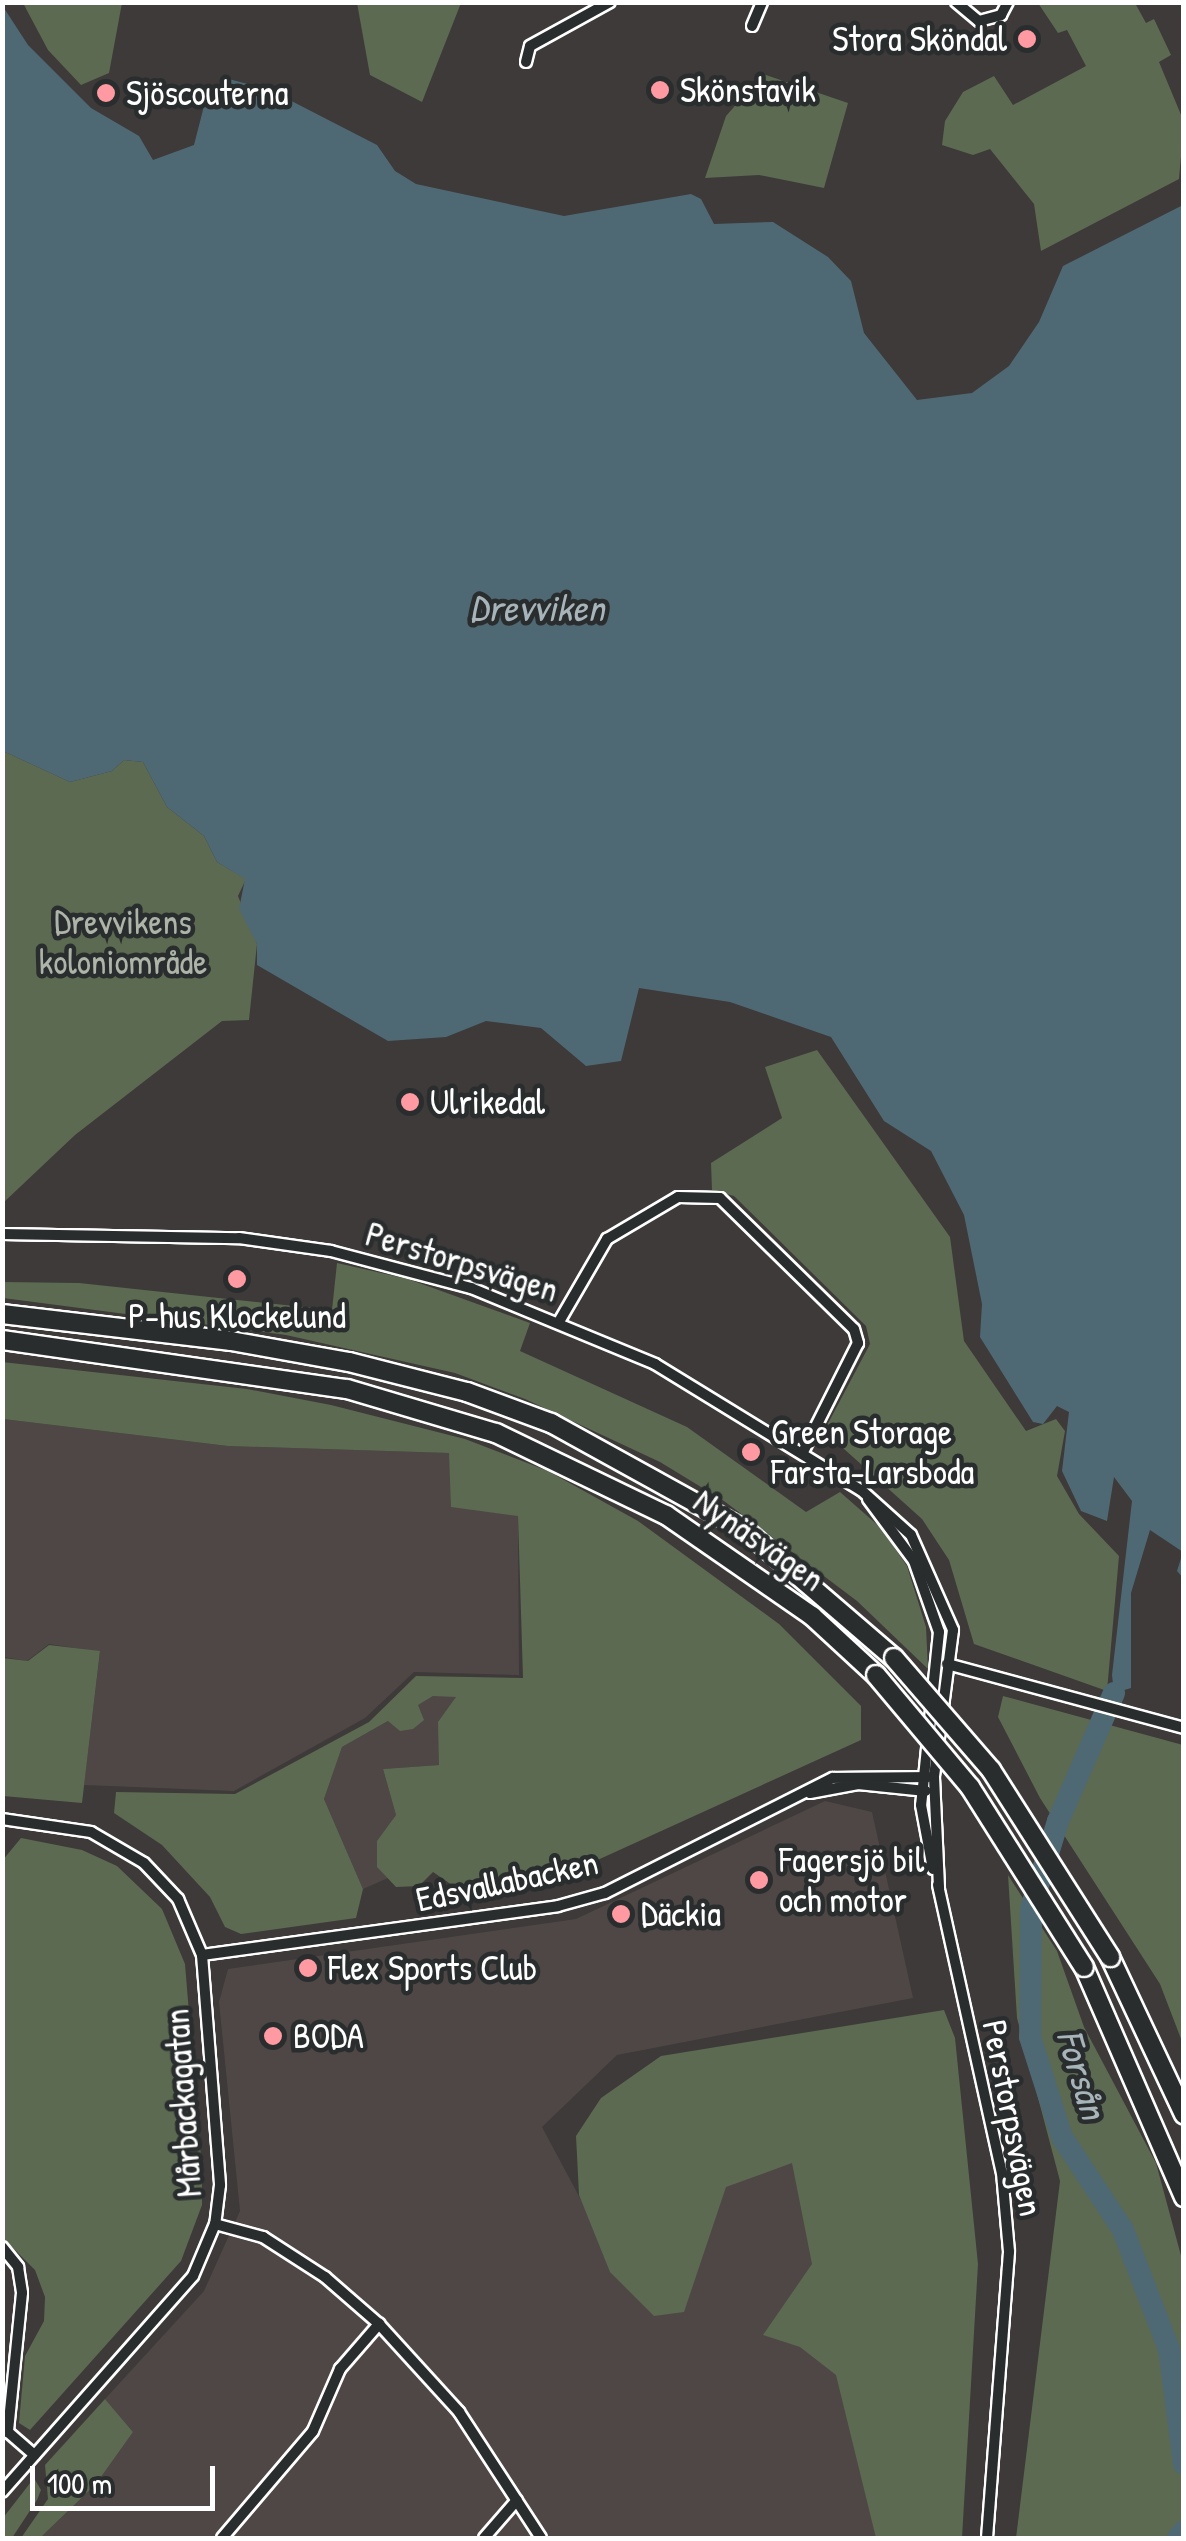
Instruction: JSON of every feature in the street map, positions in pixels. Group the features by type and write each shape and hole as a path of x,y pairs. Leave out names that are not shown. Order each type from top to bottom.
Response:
{"highway":[{"name":"Nynäsvägen","path":"2,1314 230,1340 349,1362 467,1392 551,1423 744,1530 894,1658 991,1770 1110,1956 1184,2114"},
{"name":"Nynäsvägen","path":"2,1340 346,1389 496,1433 666,1514 812,1616 876,1675 970,1787 1084,1966 1184,2197"}],"street":[{"path":"526,62 530,46 610,2"},
{"path":"752,26 762,2"},
{"path":"956,2 970,18 986,21 1001,15 1008,2"},
{"path":"560,1320 607,1239 678,1198 720,1198 854,1329 858,1343 803,1452"},
{"name":"Perstorpsvägen","path":"2,1234 239,1238 331,1251 471,1288 560,1320 723,1400 861,1490 914,1561 947,1664 928,1777 921,1792 1002,2173 1009,2252 987,2538"},
{"path":"947,1664 1184,1728"},
{"name":"Edsvallabacken","path":"202,1955 558,1906 605,1893 843,1776 928,1777"},
{"name":"Perstorpsvägen","path":"928,1777 934,1792 939,1889"},
{"name":"Edsvallabacken","path":"804,1794 858,1784 934,1792"},
{"name":"Mårbackagatan","path":"2,1819 91,1832 144,1863 178,1899 202,1955 220,2158 215,2224 193,2276 2,2492"},
{"path":"215,2224 263,2237 325,2277 378,2324 459,2412 541,2538"},
{"path":"2,2248 18,2267 22,2293 5,2434 34,2455"},
{"path":"222,2538 313,2431 340,2369 378,2324"},
{"path":"484,2538 517,2500"}],"shaded area":[{"path":"3,1419 228,1446 450,1453 518,1516 519,1675 414,1672 365,1718 234,1791 84,1785 100,1652 49,1644 27,1661 3,1657"},
{"path":"433,1696 456,1696 439,1765 383,1769 396,1815 377,1842 377,1866 388,1878 363,1889 324,1799 342,1747"},
{"path":"825,1801 872,1812 913,1998 617,2055 542,2127 627,2286 724,2185 794,2160 879,2538 40,2538 96,2484 133,2432 105,2399 204,2291 240,2211 219,2002 228,1969 576,1919"}],"green space":[{"path":"23,3 122,3 109,73 81,85 48,50"},
{"path":"357,3 461,3 422,102 370,75"},
{"path":"1038,3 1135,3 1146,23 1154,19 1171,55 1159,62 1184,122 1179,179 1041,251 1034,204 990,149 973,155 942,145 945,121 963,92 994,76 1013,105 1086,66 1067,30 1058,33"},
{"path":"763,74 848,103 824,188 759,175 705,178 726,116"},
{"name":"Drevvikens koloniområde","path":"3,751 70,782 112,771 124,760 143,762 167,807 204,836 217,862 246,879 238,896 257,944 249,1020 222,1021 75,1135 3,1203"},
{"path":"817,1050 950,1237 964,1341 1026,1431 1056,1419 1065,1431 1057,1476 1079,1514 1119,1556 1107,1691 974,1644 949,1560 922,1519 824,1431 870,1344 866,1326 734,1196 712,1190 711,1163 782,1118 765,1067"},
{"path":"337,1263 408,1279 530,1323 520,1351 687,1427 806,1512 840,1492 881,1528 907,1566 926,1627 928,1669 857,1601 724,1501 660,1462 525,1399 455,1373 286,1335 3,1298 3,1282 79,1283 332,1310"},
{"path":"2,1362 247,1389 331,1405 465,1439 548,1471 638,1521 779,1624 861,1706 861,1740 547,1883 452,1885 433,1872 419,1886 396,1887 377,1867 377,1841 396,1815 383,1769 439,1765 438,1722 456,1697 433,1696 418,1705 424,1720 413,1729 400,1731 388,1721 342,1747 324,1799 363,1889 356,1918 241,1934 225,1927 210,1897 162,1845 114,1813 116,1792 235,1794 369,1722 416,1676 523,1678 518,1516 451,1507 449,1453 228,1446 3,1419"},
{"path":"49,1645 100,1651 82,1803 3,1796 3,1658 28,1661"},
{"path":"1003,1696 1183,1745 1183,2044 1160,1984 1040,1798 998,1717"},
{"path":"21,1838 82,1850 117,1866 162,1909 185,1964 202,2170 202,2205 181,2261 30,2430 19,2423 25,2356 44,2321 45,2297 35,2270 2,2237 2,1861"},
{"path":"1008,1875 1057,1951 1084,2027 1156,2163 1183,2263 1183,2538 1016,2538 1060,2181 1017,2018"},
{"path":"944,2010 955,2038 978,2264 962,2538 876,2538 836,2375 800,2347 763,2335 812,2264 792,2163 726,2187 684,2312 654,2316 610,2272 579,2195 576,2136 601,2098 661,2056"},
{"path":"105,2399 133,2432 96,2484 40,2538 21,2538 48,2499 45,2465"},
{"path":"34,2478 41,2490 37,2500 12,2538 3,2538 3,2518"}],"water":[{"name":"Drevviken","path":"2,5 28,45 91,108 139,136 153,160 194,145 204,106 225,78 270,90 377,145 395,171 416,184 564,216 691,194 701,199 714,224 773,222 828,257 851,281 864,333 917,400 972,393 1009,366 1039,322 1063,266 1183,205 1184,1579 1177,1571 1183,1552 1150,1530 1131,1593 1131,1688 1114,1693 1112,1675 1132,1501 1114,1477 1107,1521 1081,1511 1062,1471 1069,1412 1057,1406 1043,1424 1033,1422 980,1337 982,1304 964,1215 931,1151 884,1121 831,1037 730,1002 639,988 621,1061 586,1066 541,1028 486,1021 446,1037 388,1041 257,965 257,944 239,909 245,879 217,862 204,836 167,807 143,762 124,760 112,771 70,782 3,751"}],"waterway":[{"name":"Forsån","path":"1114,1693 1058,1821 1031,1909 1030,2037 1062,2137 1123,2230 1169,2349 1184,2464"},
{"name":"Forsån","path":"1178,2538 1184,2531"}],"place":[{"name":"Stora Sköndal","path":"1027,39"},
{"name":"Skönstavik","path":"660,90"},
{"name":"Sjöscouterna","path":"106,93"},
{"name":"Ulrikedal","path":"410,1102"},
{"name":"P-hus Klockelund","path":"237,1279"},
{"name":"Green Storage Farsta-Larsboda","path":"751,1452"},
{"name":"Fagersjö bil och motor","path":"759,1880"},
{"name":"Däckia","path":"621,1914"},
{"name":"Flex Sports Club","path":"308,1968"},
{"name":"BODA","path":"273,2036"}]}
